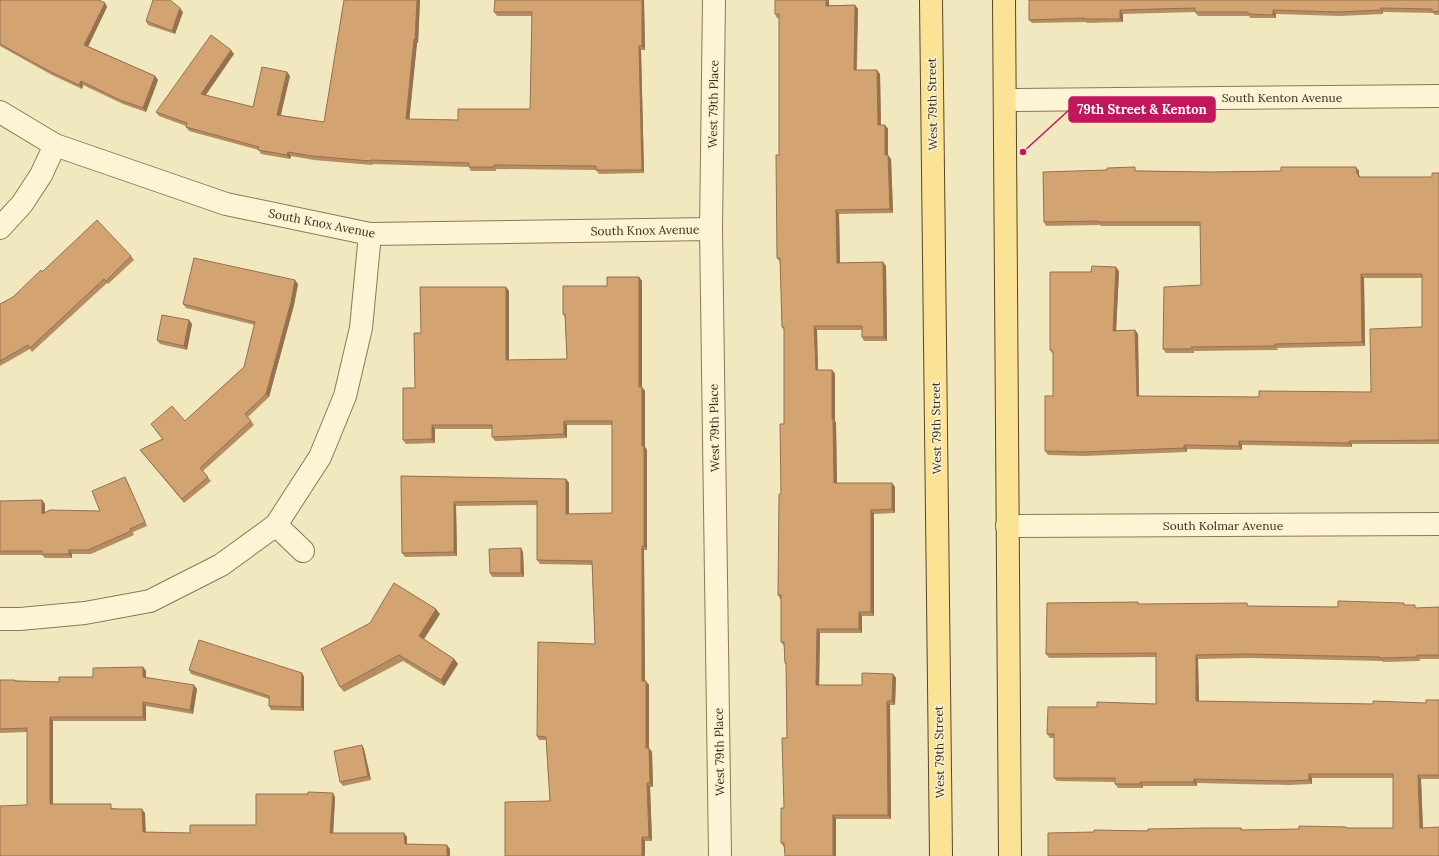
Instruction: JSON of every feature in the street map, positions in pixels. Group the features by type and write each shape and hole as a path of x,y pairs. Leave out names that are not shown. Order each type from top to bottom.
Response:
{"main road":[{"name":"West 79th Street","path":"931,0 941,856"},
{"path":"1004,0 1010,856"}],"street":[{"name":"West 79th Place","path":"714,0 712,229 720,856"},
{"name":"South Kenton Avenue","path":"1005,100 1439,96"},
{"name":"South Knox Avenue","path":"0,112 55,145 226,204 370,234 712,229"},
{"path":"0,228 22,204 41,174 55,145"},
{"path":"0,619 20,619 85,613 150,600 221,565 276,525 320,457 345,396 361,328 370,234"},
{"name":"South Kolmar Avenue","path":"1007,526 1439,524"},
{"path":"276,525 303,551"}],"building":[{"path":"0,0 99,0 105,3 84,45 155,76 143,108 120,100 81,81 79,85 49,71 0,44"},
{"path":"153,0 170,0 180,8 172,31 146,21"},
{"path":"344,0 417,0 415,40 414,39 406,119 458,120 458,109 530,109 532,12 494,12 495,0 642,0 642,46 639,46 642,170 596,170 596,166 494,165 494,167 469,167 469,163 370,161 312,156 288,152 287,155 258,150 259,147 186,127 187,123 156,112 211,35 231,50 201,94 253,107 262,67 287,72 277,115 324,122"},
{"path":"775,0 826,0 826,6 855,5 854,70 877,70 878,125 885,125 885,155 888,155 890,209 836,210 837,263 883,262 884,337 862,337 862,326 814,326 816,370 832,370 834,483 892,483 892,509 871,510 871,612 859,612 859,629 817,629 816,685 862,685 862,673 893,674 892,701 887,701 888,815 833,815 833,856 785,856 784,843 781,843 781,808 784,808 782,738 787,738 786,663 784,642 781,642 781,595 778,595 779,494 781,494 780,424 784,424 784,327 782,327 780,258 777,258 776,155 779,155 779,14 775,14"},
{"path":"1029,0 1439,0 1439,11 1432,12 1432,9 1381,8 1381,10 1338,12 1273,10 1273,15 1248,14 1248,12 1195,12 1195,8 1120,10 1120,19 1084,18 1029,20"},
{"path":"1135,167 1135,171 1210,172 1281,171 1281,167 1356,167 1359,177 1432,177 1432,173 1439,173 1439,440 1349,441 1349,443 1239,441 1239,446 1184,445 1184,448 1082,452 1045,451 1045,396 1053,396 1053,351 1050,350 1050,272 1091,272 1092,266 1116,267 1113,331 1135,330 1137,396 1259,397 1259,391 1371,392 1370,329 1422,327 1422,274 1361,274 1362,342 1163,349 1164,287 1201,285 1200,222 1044,222 1043,172 1107,170 1107,168"},
{"path":"97,220 131,256 106,281 104,279 30,348 28,345 0,361 0,304 13,297 41,270 42,272"},
{"path":"194,258 295,280 291,302 266,394 245,414 251,421 200,468 208,477 182,499 140,450 163,439 151,424 172,406 185,421 244,367 255,322 183,304"},
{"path":"607,277 639,277 639,387 642,387 642,446 644,446 642,681 646,681 646,748 649,748 650,783 647,783 649,837 642,837 642,856 505,856 505,802 550,801 546,737 537,736 538,642 595,644 592,561 537,560 537,501 454,502 454,552 402,553 401,476 566,479 566,514 612,513 612,421 564,421 564,434 492,437 492,425 432,425 432,439 403,440 403,388 415,388 414,333 421,333 420,287 506,287 506,360 567,359 565,314 563,314 563,286 607,286"},
{"path":"162,315 189,320 184,346 157,340"},
{"path":"125,477 145,522 130,529 131,531 88,550 69,550 69,554 42,554 42,551 0,551 0,501 42,500 42,514 50,510 100,511 92,491"},
{"path":"521,548 521,573 490,573 489,549"},
{"path":"394,583 436,609 419,636 454,659 441,680 399,655 340,687 321,649 370,623"},
{"path":"1338,601 1404,603 1404,605 1415,605 1415,608 1439,607 1439,655 1380,658 1247,654 1196,655 1196,701 1373,704 1373,701 1426,703 1426,700 1439,700 1439,775 1418,775 1420,828 1439,827 1439,856 1048,856 1048,833 1094,832 1094,830 1148,831 1148,829 1205,828 1241,828 1241,830 1299,829 1299,826 1393,828 1393,774 1309,774 1309,780 1194,779 1194,782 1140,782 1140,784 1115,784 1115,778 1054,778 1054,734 1047,734 1048,707 1097,707 1097,702 1156,704 1156,653 1046,654 1047,603 1247,603 1247,606 1338,607"},
{"path":"199,640 302,673 301,707 269,706 269,696 189,670"},
{"path":"143,667 143,677 194,685 190,710 143,702 143,717 50,717 50,804 111,804 111,809 142,809 143,832 190,833 190,825 256,825 256,794 308,794 308,792 333,793 330,833 404,833 405,844 447,845 447,856 0,856 0,806 27,805 27,728 0,729 0,680 59,682 59,677 93,677 93,668"},
{"path":"362,745 368,776 340,782 334,751"}],"place":[{"name":"79th Street & Kenton","path":"1023,152"}]}
